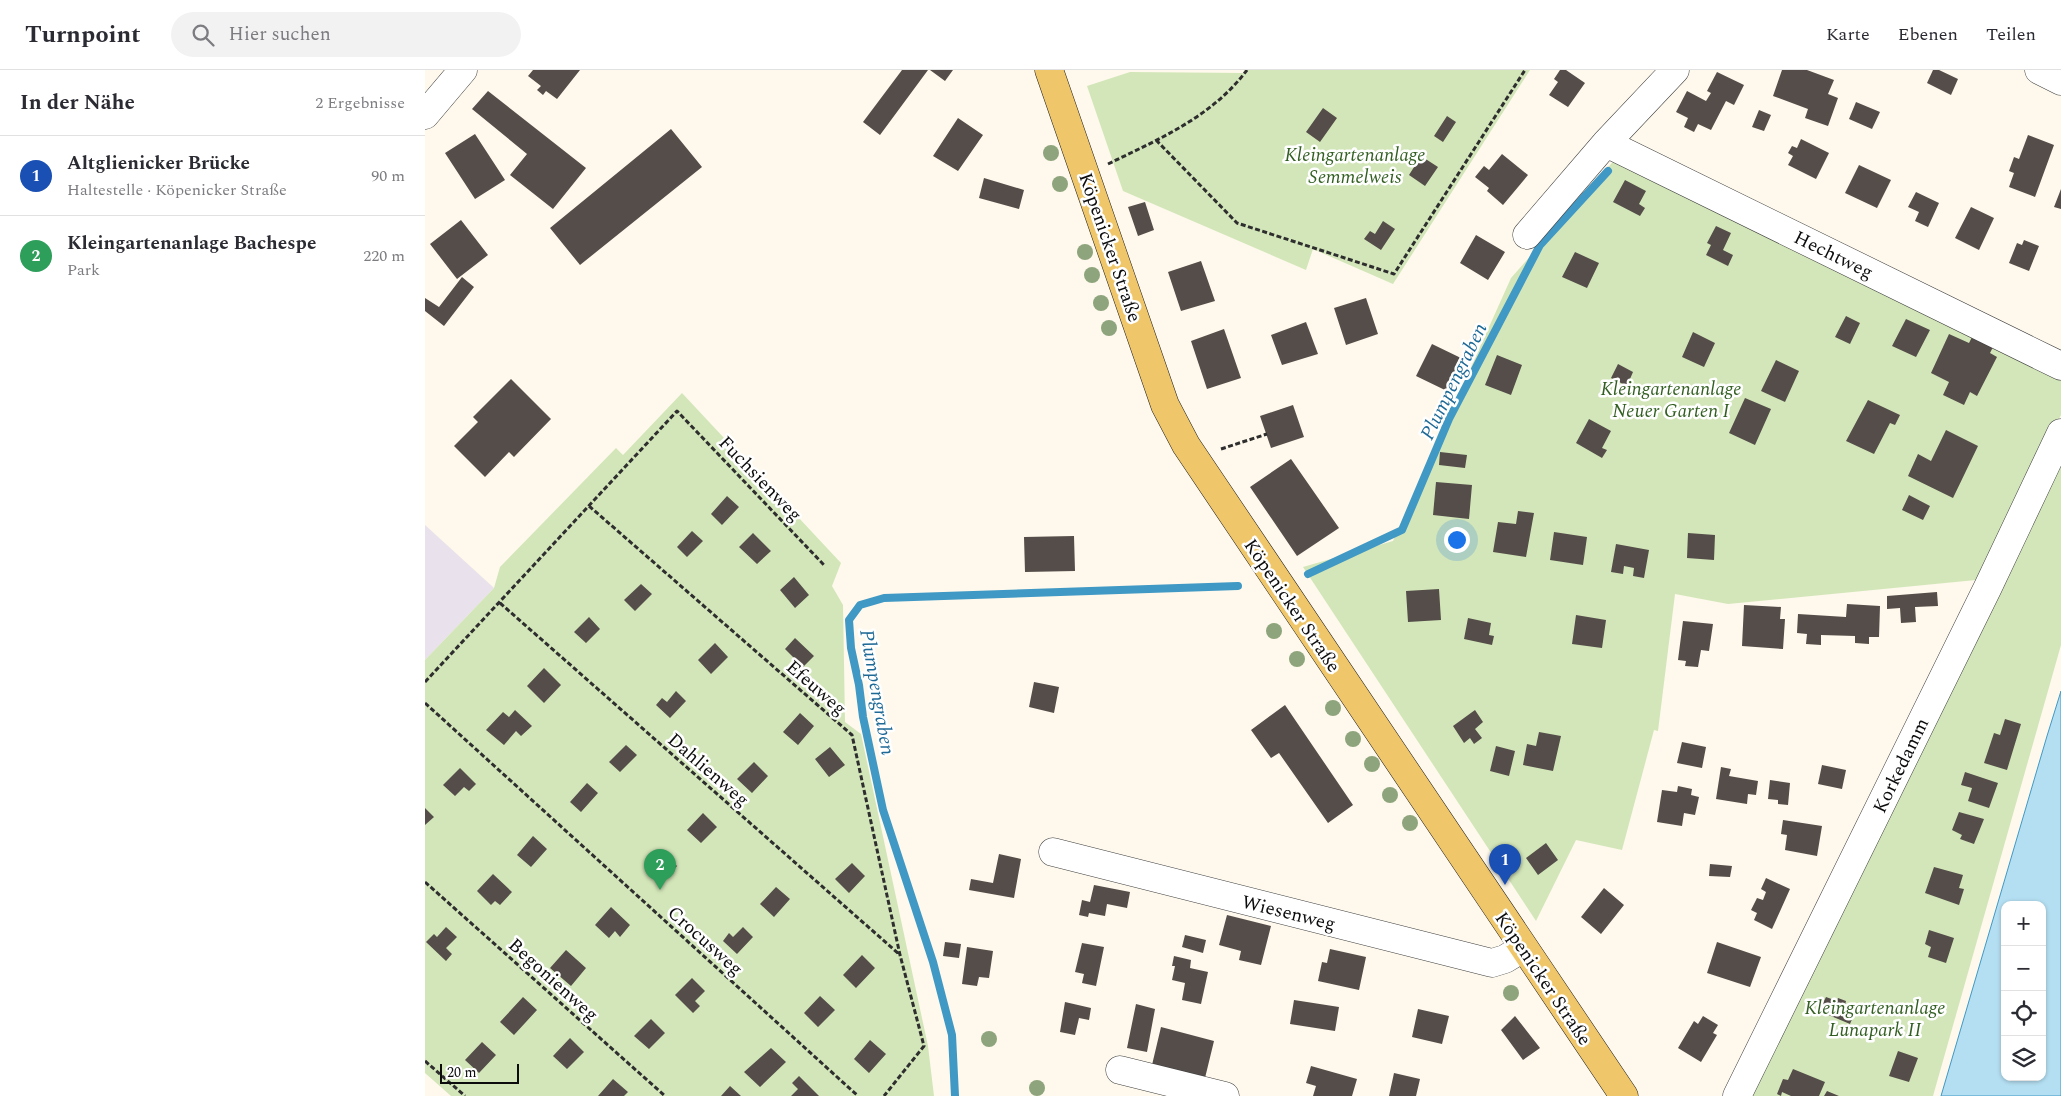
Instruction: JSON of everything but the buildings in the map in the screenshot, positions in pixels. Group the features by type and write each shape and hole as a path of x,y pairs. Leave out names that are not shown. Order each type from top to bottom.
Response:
{"main road":[{"name":"Köpenicker Straße","path":"1049,70 1165,405 1186,445 1624,1096"}],"street":[{"path":"425,115 463,70"},
{"path":"1527,235 1606,143 1675,70"},
{"path":"2039,70 2061,81"},
{"name":"Hechtweg","path":"1606,143 2061,366"},
{"name":"Korkedamm","path":"1737,1096 1989,587 2061,433"},
{"name":"Wiesenweg","path":"1053,852 1491,963 1505,959 1523,948"},
{"path":"1120,1070 1225,1096"}],"path":[{"path":"1085,173 1156,140 1200,116 1235,86 1247,70"},
{"path":"1156,140 1237,224 1394,274 1525,70"},
{"name":"Fuchsienweg","path":"589,506 677,410 824,565"},
{"path":"1220,449 1267,434"},
{"path":"425,682 589,506"},
{"name":"Efeuweg","path":"589,506 852,735 900,955 924,1046 883,1096"},
{"name":"Dahlienweg","path":"500,603 900,955"},
{"name":"Crocusweg","path":"425,703 858,1096"},
{"name":"Begonienweg","path":"425,882 665,1096"},
{"path":"425,1061 465,1096"}],"shaded area":[{"path":"425,525 494,588 425,660"}],"green space":[{"name":"Kleingartenanlage Semmelweis","path":"1244,70 1530,70 1393,284 1313,249 1306,270 1123,191 1087,86 1130,72 1243,73"},
{"name":"Kleingartenanlage Neuer Garten I","path":"1618,156 2061,375 2061,415 1976,580 1728,604 1675,594 1658,731 1654,730 1622,850 1576,840 1536,921 1303,567 1393,541 1511,278"},
{"path":"682,393 841,563 832,586 843,605 845,722 861,734 928,1046 934,1096 451,1096 425,1073 425,660 494,588 500,567 616,448 623,455"},
{"name":"Kleingartenanlage Lunapark II","path":"2061,462 2061,645 1933,1096 1750,1096"}],"water":[{"path":"2061,691 2061,1096 1941,1096 2047,736"}],"waterway":[{"name":"Plumpengraben","path":"1308,574 1402,530 1449,419 1540,245 1608,171"},
{"name":"Plumpengraben","path":"955,1096 952,1035 933,962 883,810 863,717 859,685 851,648 849,620 860,605 884,598 1238,586"}],"place":[{"name":"Altglienicker Brücke","path":"1505,885"},
{"name":"Kleingartenanlage Bachespe","path":"660,890"}]}
